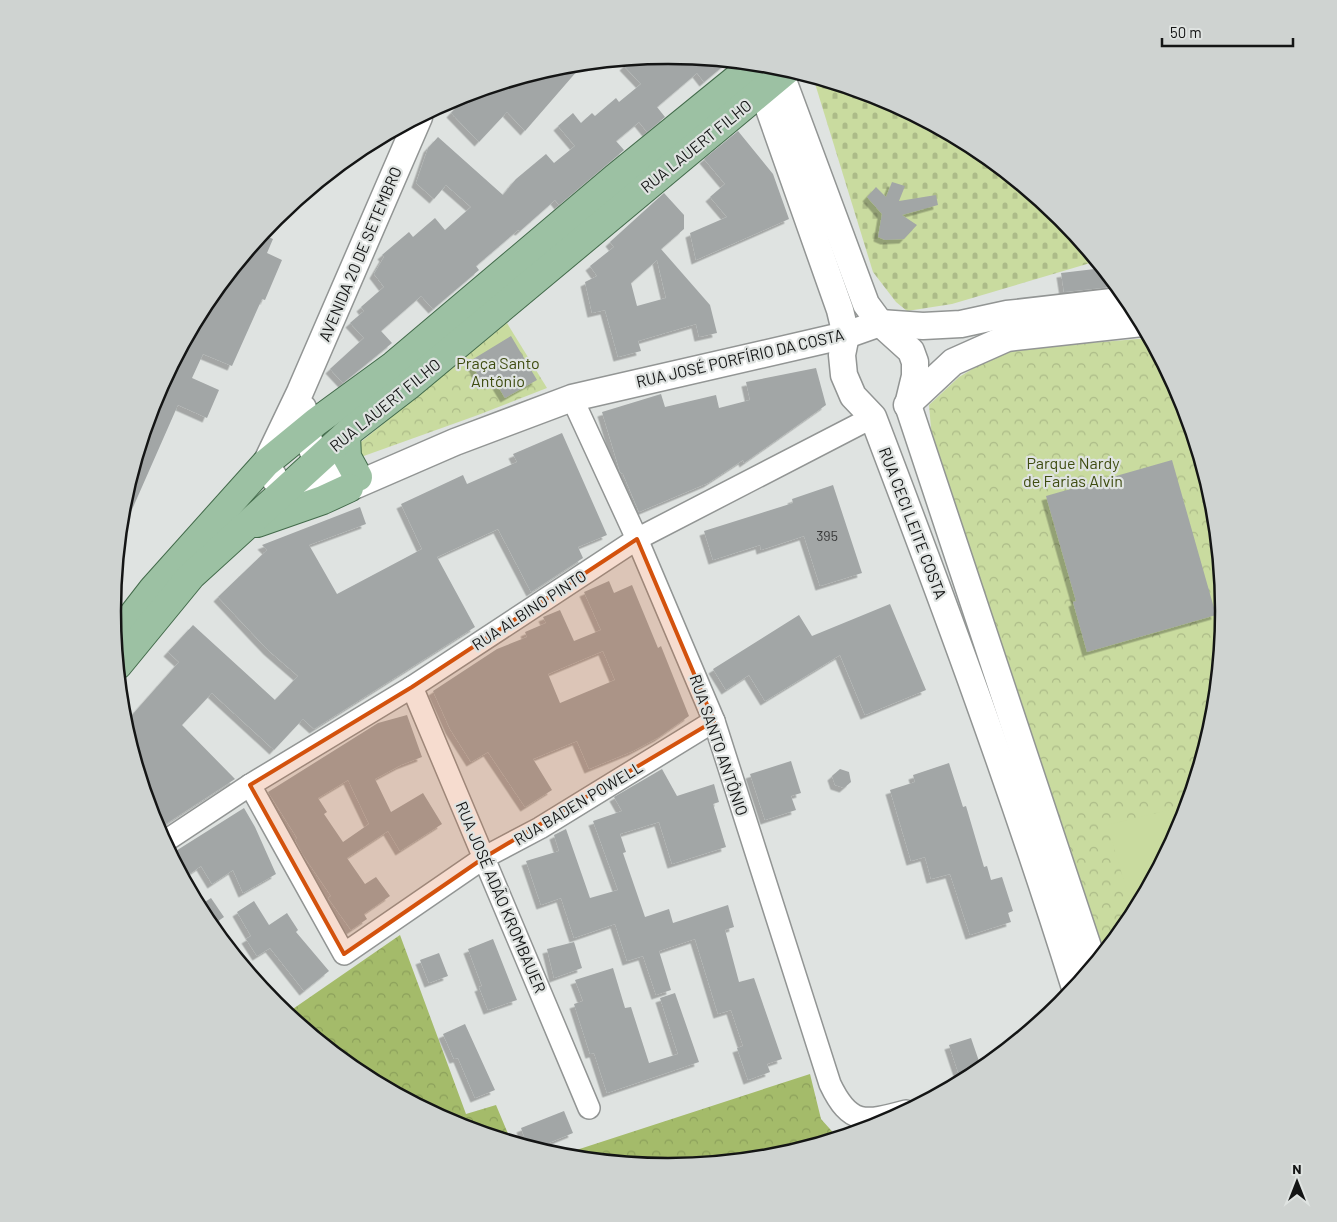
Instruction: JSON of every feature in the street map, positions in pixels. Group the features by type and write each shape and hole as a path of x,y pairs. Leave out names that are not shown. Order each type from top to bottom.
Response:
{"main road":[{"name":"RUA LAUERT FILHO","path":"122,630 153,589 232,520 290,488 346,435 401,376 665,138 748,69"},
{"name":"RUA LAUERT FILHO","path":"123,659 191,576 232,520 266,463 306,430 401,376 680,160 778,79"},
{"path":"665,138 680,160"},
{"path":"232,520 323,500 357,481 347,457 346,435"}],"street":[{"path":"750,70 778,79"},
{"name":"RUA CECI LEITE COSTA","path":"778,79 866,304 880,323 911,351 915,362 908,405 1028,802 1072,980"},
{"name":"RUA CECI LEITE COSTA","path":"778,79 846,335 842,355 844,376 852,396 873,417 955,632 1028,802 1091,958"},
{"name":"AVENIDA 20 DE SETEMBRO","path":"266,463 300,392 415,126"},
{"name":"RUA JOSÉ PORFÍRIO DA COSTA","path":"290,488 320,491 357,481 572,398 846,335 880,323 923,326 962,324 1007,314 1120,301"},
{"path":"908,405 953,362 1008,338 1134,324"},
{"path":"300,392 306,430 317,461 330,470 357,481"},
{"name":"RUA SANTO ANTÔNIO","path":"572,398 637,538 714,721 830,1084 839,1103 850,1114 863,1119 872,1119"},
{"name":"RUA ALBINO PINTO","path":"171,837 250,785 412,687 637,538 873,417 908,405"},
{"path":"266,463 276,481 290,488"},
{"name":"RUA JOSÉ ADÃO KROMBAUER","path":"412,687 589,1108"},
{"name":"RUA BADEN POWELL","path":"250,785 344,954 485,857 540,828 714,721"}],"highlighted area":[{"path":"637,539 714,721 485,857 344,954 250,785 412,687"}],"green space":[{"path":"815,84 878,105 911,120 973,156 1029,200 1055,224 1091,263 952,304 907,311 896,302 873,272"},
{"name":"Praça Santo Antônio","path":"507,323 547,388 361,457 356,446"},
{"name":"Parque Nardy de Farias Alvin","path":"1143,339 1159,369 1187,435 1205,504 1211,540 1215,575 1215,647 1205,718 1197,753 1187,787 1159,853 1124,915 1101,947 933,451 929,405 959,377 1004,350"},
{"path":"1173,809 1175,817 1174,820 1159,853 1131,904 1107,825"},
{"path":"400,935 466,1114 496,1105 508,1134 459,1117 395,1085 335,1045 293,1009"},
{"path":"810,1074 821,1119 833,1133 775,1148 740,1154 704,1157 633,1157 575,1150"}],"building":[{"path":"668,64 722,67 704,82 697,73 657,107 665,117 647,132 639,122 616,141 624,150 559,205 555,200 520,231 518,230 476,266 479,270 433,309 421,296 381,331 392,343 343,383 330,369 364,338 350,323 364,311 361,307 384,287 374,274 384,257 382,255 409,232 413,237 435,218 445,230 471,207 446,185 434,199 416,183 428,148 438,137 503,195 516,179 546,154 554,163 575,146 558,126 573,113 581,123 592,113 595,116 616,98 619,102 641,84 624,66"},
{"path":"577,71 525,131 507,112 479,142 451,113 458,105 493,93 527,82"},
{"path":"738,131 773,174 789,219 696,260 690,233 727,217 710,197 725,184 704,159"},
{"path":"892,182 905,186 899,201 936,195 938,205 902,215 917,225 904,239 885,240 878,237 882,214 867,197 876,187 886,197"},
{"path":"664,193 684,215 684,229 661,249 710,305 717,333 699,337 696,324 638,341 641,351 618,357 605,310 592,313 585,282 597,276 590,266 614,247 610,242","holes":["657,260 666,298 637,306 631,283"]},
{"path":"269,237 273,239 267,253 282,260 265,300 262,299 232,366 203,354 192,378 219,390 207,418 178,405 130,513 150,435 178,369 213,307 234,278"},
{"path":"1096,269 1110,287 1064,292 1061,273"},
{"path":"511,336 537,380 505,398 493,378 483,384 470,361"},
{"path":"816,368 826,405 744,463 743,460 708,483 639,512 623,474 620,472 602,412 661,394 665,407 716,395 719,408 750,400 746,382"},
{"path":"562,433 607,535 578,547 583,558 531,592 498,529 437,557 475,627 314,729 303,719 274,750 212,693 182,725 235,779 165,824 150,787 132,716 179,662 168,652 193,625 275,700 298,676 268,650 218,597 267,550 262,545 360,507 366,524 309,545 337,594 422,549 401,504 463,475 467,484 517,462 513,454"},
{"path":"1172,460 1216,615 1087,652 1073,602 1076,601 1046,496"},
{"path":"833,485 862,573 820,586 804,536 761,550 760,545 713,560 704,531 793,503 792,499"},
{"path":"609,581 614,593 632,585 658,648 661,646 689,716 659,737 633,751 589,769 577,741 533,759 552,790 525,807 488,752 471,762 450,729 433,691 497,649 527,637 525,632 546,623 543,617 560,610 574,641 601,630 584,592","holes":["603,651 615,680 560,703 548,674"]},
{"path":"890,604 926,690 865,715 840,655 765,701 749,675 726,690 713,669 799,615 812,636"},
{"path":"407,715 422,757 401,765 375,779 391,812 423,793 442,824 400,851 388,831 347,858 365,884 376,877 390,896 364,914 367,919 351,930 328,898 331,896 303,855 295,840 297,838 268,792 378,723","holes":["348,780 369,824 343,842 324,814 327,812 318,798"]},
{"path":"791,761 801,793 791,796 796,810 765,820 750,774"},
{"path":"949,763 963,807 966,806 984,867 987,866 991,880 1002,877 1013,911 1008,913 1011,922 970,935 950,874 931,879 925,857 911,861 890,790 915,782 913,775"},
{"path":"662,769 677,796 714,784 719,802 713,804 726,847 672,864 659,822 620,834 626,852 623,853 645,917 669,909 673,923 728,905 734,927 725,930 739,982 754,978 782,1059 767,1064 770,1072 748,1080 737,1048 743,1046 731,1010 718,1014 695,939 659,951 671,990 656,995 643,956 627,961 615,924 574,938 561,898 541,905 526,861 559,851 554,835 566,829 590,898 618,890 593,821 622,811 614,797"},
{"path":"840,769 849,772 851,782 844,788 835,785 832,776"},
{"path":"244,808 255,827 276,874 243,893 233,870 212,884 201,866 189,874 177,850"},
{"path":"211,898 224,917 218,921 205,902"},
{"path":"254,901 269,925 287,913 298,930 296,932 329,971 304,991 270,948 257,956 246,939 251,936 237,912"},
{"path":"493,939 517,1000 488,1010 479,987 482,986 468,949"},
{"path":"574,942 582,968 554,978 547,949"},
{"path":"439,953 448,976 429,983 420,960"},
{"path":"613,968 625,1008 631,1007 649,1063 678,1054 660,998 675,993 699,1062 607,1093 594,1053 590,1054 574,1004 583,1001 575,980"},
{"path":"465,1024 495,1090 475,1098 458,1058 454,1059 443,1034"},
{"path":"971,1038 979,1062 959,1075 949,1045"},
{"path":"564,1111 573,1133 546,1144 525,1139 521,1128"}]}
